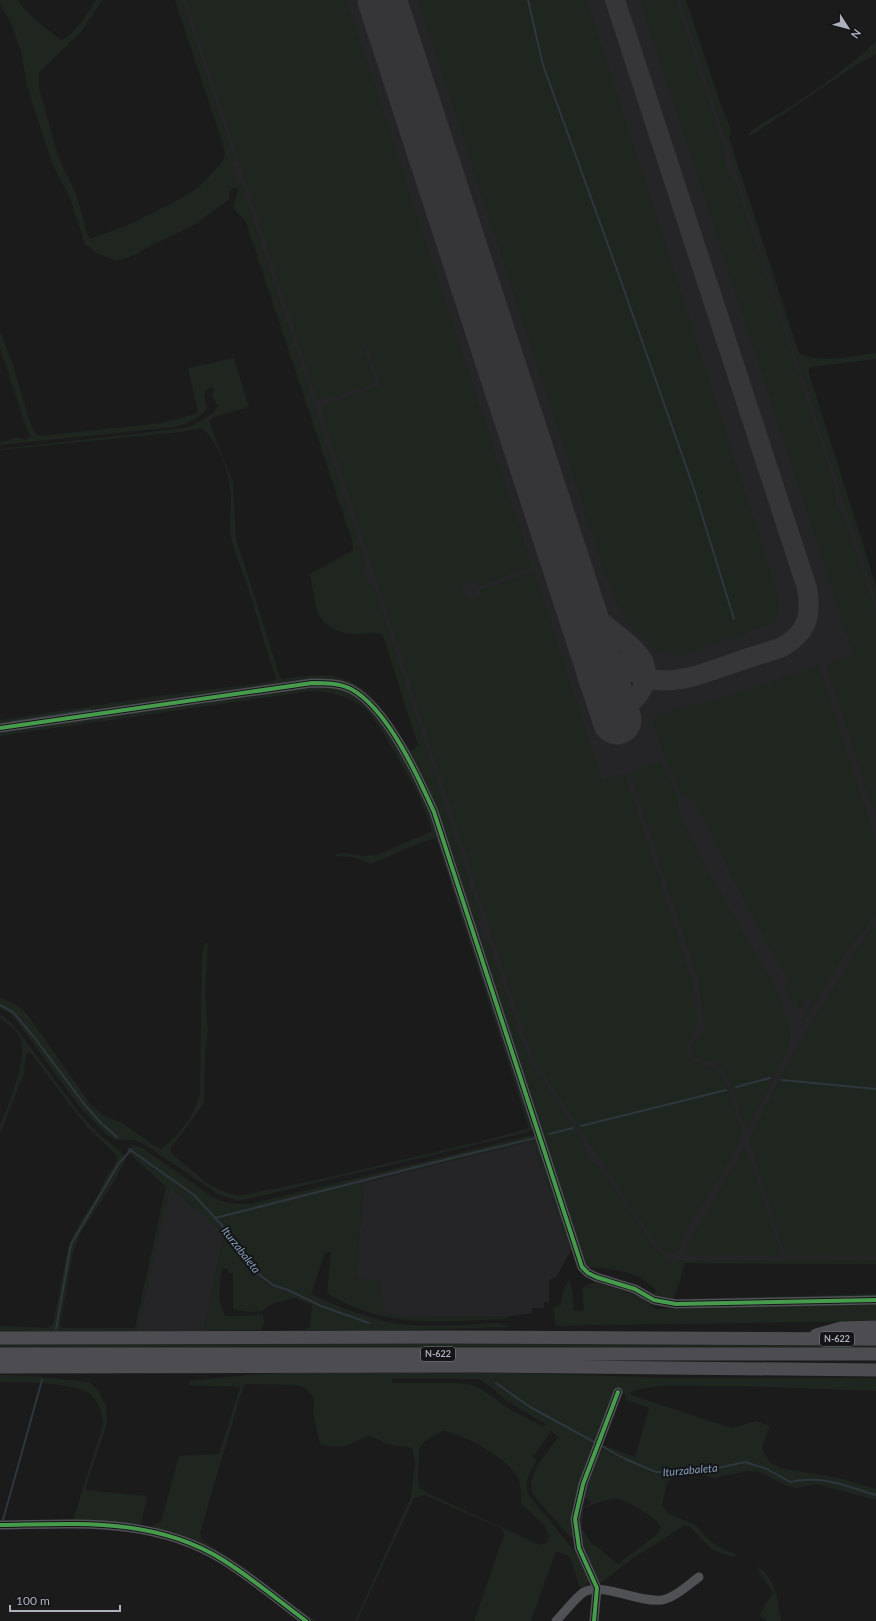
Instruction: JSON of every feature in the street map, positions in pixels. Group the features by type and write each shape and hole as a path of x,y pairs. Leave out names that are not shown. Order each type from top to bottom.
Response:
{"highway":[{"path":"799,1340 841,1328 876,1327"},
{"name":"N-622","path":"0,1338 448,1337 746,1338 799,1340 876,1339"},
{"name":"N-622","path":"0,1354 876,1354"},
{"path":"0,1366 485,1366 876,1369"}],"street":[{"path":"0,728 312,683 338,685 350,688 363,696 379,714 404,751 423,785 434,812 582,1267 588,1273 596,1277 635,1289 654,1300 676,1304 876,1300"},
{"path":"594,1621 597,1588 579,1548 575,1519 583,1484 618,1392"},
{"path":"0,1525 121,1525 170,1536 195,1546 222,1560 306,1621"},
{"path":"556,1621 583,1592 597,1588 639,1599 663,1600 677,1593 698,1577"}],"shaded area":[{"path":"0,0 18,0 25,10 62,40 77,28 96,0 102,0 81,32 39,72 39,88 53,138 61,163 75,191 89,239 126,226 176,201 199,187 219,166 224,158 225,152 175,0 182,0 235,161 231,163 238,183 241,182 367,566 363,567 369,585 373,583 482,921 478,922 484,941 488,940 525,1050 531,1062 587,1148 584,1150 596,1166 599,1166 654,1246 669,1263 675,1263 677,1260 876,1260 876,1264 685,1263 674,1298 876,1294 876,1297 677,1301 658,1298 654,1295 656,1290 641,1278 617,1270 589,1267 585,1263 450,846 425,781 396,732 341,681 0,726 0,720 158,696 270,682 276,678 231,537 230,485 224,463 220,452 208,434 201,428 181,432 0,450 186,428 204,419 218,406 212,396 214,389 212,387 206,390 204,396 207,408 204,412 193,420 175,427 0,445 0,443 17,437 25,440 31,436 26,427 0,348 0,331 14,368 29,419 35,433 40,436 161,423 192,415 198,412 188,368 234,358 249,407 209,420 233,482 236,538 280,677 284,679 310,675 331,676 348,680 362,688 374,699 411,751 418,745 383,636 376,633 351,634 339,631 323,621 318,613 310,574 353,550 352,540 246,222 233,208 238,190 237,187 229,192 230,199 194,225 152,245 135,255 117,261 96,253 85,244 70,198 52,163 27,86 21,51 11,23 0,4"},
{"path":"177,0 684,0 876,590 876,1264 587,1261 356,545"},
{"path":"186,0 347,0 532,566 479,586 470,582 463,587 463,594 467,598 473,600 480,595 480,590 534,571 602,780 625,774 694,986 697,1027 687,1045 689,1057 693,1060 715,1068 723,1077 730,1094 743,1138 680,1242 678,1251 675,1254 668,1253 661,1248 636,1214 536,1063 527,1042 321,410 324,405 381,385 366,344 363,346 376,383 323,400 317,398"},
{"path":"418,0 587,0 779,597 779,614 771,624 678,656 659,651 626,621 608,583"},
{"path":"640,0 676,0 725,151 727,168 730,176 736,183 835,486 836,502 839,510 844,516 876,614 876,820 826,664 853,654"},
{"path":"680,0 686,0 720,103 731,130 729,138 799,353 807,356 827,359 876,353 876,359 811,367 808,370 876,586 876,601"},
{"path":"876,41 876,54 856,65 754,134 750,136 748,134 825,83"},
{"path":"819,666 876,841 876,915 847,952 806,1019 801,1021 812,1000 807,998 799,1010 796,1001 791,1002 784,987 788,982 736,885 699,809 688,796 682,795 665,760 651,717 686,705 709,702"},
{"path":"319,686 341,689 354,695 367,705 391,735 412,773 436,825 533,1127 529,1132 239,1201 218,1194 144,1144 134,1140 116,1140 106,1134 80,1107 13,1016 0,1008 0,998 15,1004 27,1014 91,1105 103,1115 124,1124 160,1149 173,1139 185,1125 198,1102 200,1094 202,953 205,943 208,943 205,995 208,1031 205,1053 204,1103 171,1148 171,1153 207,1183 222,1191 238,1196 326,1178 494,1138 529,1128 436,838 422,842 371,864 354,857 335,856 338,853 363,856 377,855 432,831 428,818 412,782 385,736 368,711 349,699 325,692 312,691 0,736 0,733"},
{"path":"661,762 679,798 679,807 682,819 704,864 784,1003 782,1005 791,1034 789,1047 747,1130 730,1080 726,1074 714,1061 701,1061 691,1053 692,1043 704,1030 698,979 630,772"},
{"path":"876,925 876,1256 789,1255 784,1252 749,1139 797,1046 867,934"},
{"path":"0,1014 13,1024 80,1114 96,1131 121,1152 126,1159 113,1183 80,1234 73,1253 60,1326 62,1328 135,1328 166,1187 126,1150 134,1145 144,1149 212,1197 231,1203 251,1204 532,1135 537,1137 573,1249 570,1252 533,1141 364,1183 356,1277 380,1281 384,1311 389,1314 403,1317 509,1316 506,1319 425,1321 389,1318 361,1310 327,1293 331,1252 325,1253 311,1294 354,1312 399,1324 435,1326 497,1323 510,1327 372,1331 305,1330 310,1327 312,1305 295,1298 271,1304 262,1311 252,1312 234,1310 233,1273 228,1273 228,1269 222,1268 220,1300 223,1312 226,1316 263,1315 264,1322 261,1330 204,1331 224,1233 170,1187 137,1331 0,1332 0,1326 47,1328 53,1324 68,1247 80,1223 99,1193 107,1175 115,1165 117,1156 87,1127 30,1052 26,1054 24,1073 0,1134 0,1126 16,1083 22,1058 22,1048 21,1040 17,1033 0,1018"},
{"path":"533,1141 570,1252 557,1276 549,1280 549,1302 544,1302 544,1308 532,1308 532,1313 504,1317 403,1317 389,1314 384,1311 356,1277 364,1183"},
{"path":"744,1148 749,1154 780,1251 777,1256 688,1255 685,1251 686,1247"},
{"path":"170,1187 224,1233 204,1331 137,1331"},
{"path":"569,1280 572,1289 574,1311 584,1310 582,1288 596,1282 641,1297 656,1309 876,1304 876,1320 556,1326 553,1308 561,1305 562,1293"},
{"path":"0,1342 876,1342 876,1350 0,1348"},
{"path":"283,1373 517,1373 673,1378 876,1378 876,1391 751,1386 659,1386 640,1389 631,1392 631,1395 732,1428 756,1421 770,1426 762,1447 770,1462 781,1468 843,1479 876,1489 876,1500 816,1484 795,1488 785,1485 760,1472 747,1471 714,1478 701,1475 677,1474 669,1480 662,1505 669,1514 696,1525 708,1539 719,1547 737,1555 733,1557 712,1550 690,1527 685,1525 632,1559 601,1583 595,1576 587,1559 585,1550 578,1512 581,1508 591,1503 589,1500 582,1497 603,1445 635,1457 649,1408 626,1400 625,1395 616,1390 571,1511 575,1535 571,1538 533,1495 531,1482 537,1466 558,1437 551,1431 533,1457 537,1460 527,1480 528,1494 577,1554 590,1581 582,1588 579,1585 570,1557 556,1551 531,1621 474,1621 504,1535 503,1529 424,1495 414,1498 357,1621 355,1621 411,1497 415,1463 412,1448 387,1444 369,1435 340,1447 320,1444 313,1414 314,1398 306,1389 297,1385 245,1384 200,1533 202,1539 209,1545 246,1568 267,1586 316,1621 311,1621 246,1572 154,1528 152,1525 161,1522 179,1456 219,1454 240,1387 188,1385 189,1381","holes":["392,1379 479,1379 507,1401 545,1424 544,1427 511,1410 480,1388 472,1385 458,1383 392,1383","444,1431 463,1437 485,1448 512,1469 519,1482 521,1504 544,1525 549,1536 546,1543 540,1545 429,1494 420,1488 418,1480 419,1449 433,1436","616,1498 647,1513 661,1527 656,1535 618,1564 592,1543 582,1529 583,1509 593,1504"]},
{"path":"0,1375 34,1376 89,1382 97,1389 106,1405 107,1423 85,1490 147,1496 141,1524 73,1520 103,1424 98,1404 94,1398 87,1392 77,1388 50,1384 0,1382"},
{"path":"758,1566 770,1579 776,1591 781,1621 767,1621 759,1615 773,1593 762,1577"}],"waterway":[{"path":"528,0 543,65 694,489 734,619"},
{"path":"12,722 90,710"},
{"name":"Iturzabaleta","path":"0,1005 13,1012 34,1037 85,1105 101,1123 117,1137"},
{"path":"736,1087 770,1078"},
{"path":"782,1080 876,1089"},
{"path":"581,1126 726,1090"},
{"path":"549,1134 573,1128"},
{"path":"215,1218 535,1138"},
{"name":"Iturzabaleta","path":"129,1149 194,1195 227,1231 257,1273 273,1285 288,1290 321,1306 369,1323"},
{"path":"56,1329 71,1244 119,1163 131,1150"},
{"path":"3,1520 42,1380"},
{"name":"Iturzabaleta","path":"496,1383 530,1407 596,1443"},
{"name":"Iturzabaleta","path":"600,1445 625,1459 656,1472 671,1472 681,1469 718,1468 745,1462 767,1469 790,1482 802,1480 834,1482 876,1495"}],"taxiway":[{"path":"588,630 601,646 626,668 645,677 666,681 704,673 780,648 789,643 802,630 806,623 809,607 807,588 615,0"},
{"path":"571,580 588,681 596,697 603,706 611,708 628,704 640,693 644,686 646,678 643,661 624,640 579,605"}],"runway":[{"path":"382,0 617,720"}],"cycle path":[{"path":"0,728 312,683 337,684 351,689 364,698 377,711 389,727 410,762 434,812 582,1267 588,1273 596,1277 635,1289 654,1300 676,1304 876,1300"},
{"path":"594,1621 597,1588 579,1548 575,1519 583,1484 618,1392"},
{"path":"0,1525 86,1524 114,1526 170,1536 197,1546 223,1560 255,1582 306,1621"}]}
